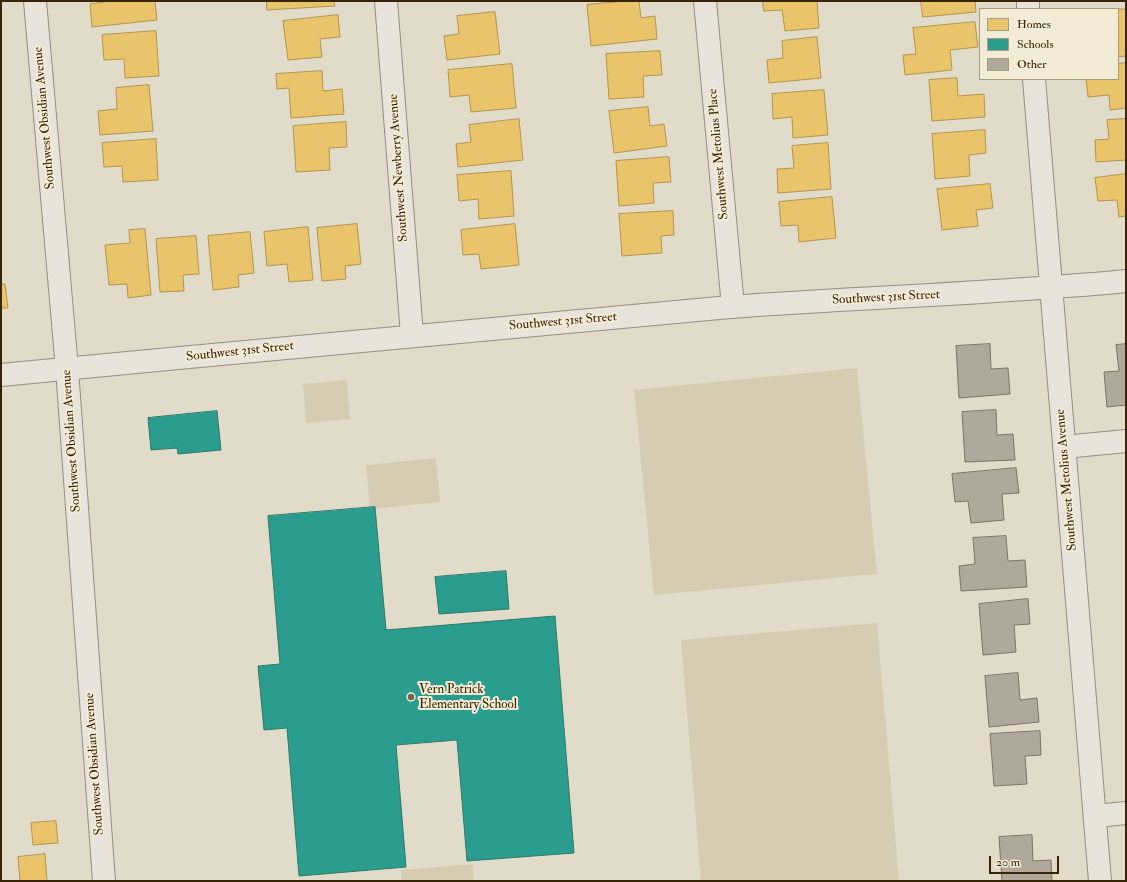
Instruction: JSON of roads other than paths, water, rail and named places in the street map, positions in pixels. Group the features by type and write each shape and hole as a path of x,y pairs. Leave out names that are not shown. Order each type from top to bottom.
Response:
{"street":[{"name":"Southwest Obsidian Avenue","path":"35,1 67,368 104,881"},
{"name":"Southwest Newberry Avenue","path":"386,1 412,335"},
{"name":"Southwest Metolius Place","path":"705,1 733,307"},
{"name":"Southwest Metolius Avenue","path":"1034,80 1100,881"},
{"name":"Southwest 31st Street","path":"1,375 412,335 733,307 1052,288 1126,281"},
{"path":"1064,447 1126,441"},
{"path":"1095,816 1126,812"}],"place":[{"name":"Vern Patrick Elementary School","path":"411,697"}]}
